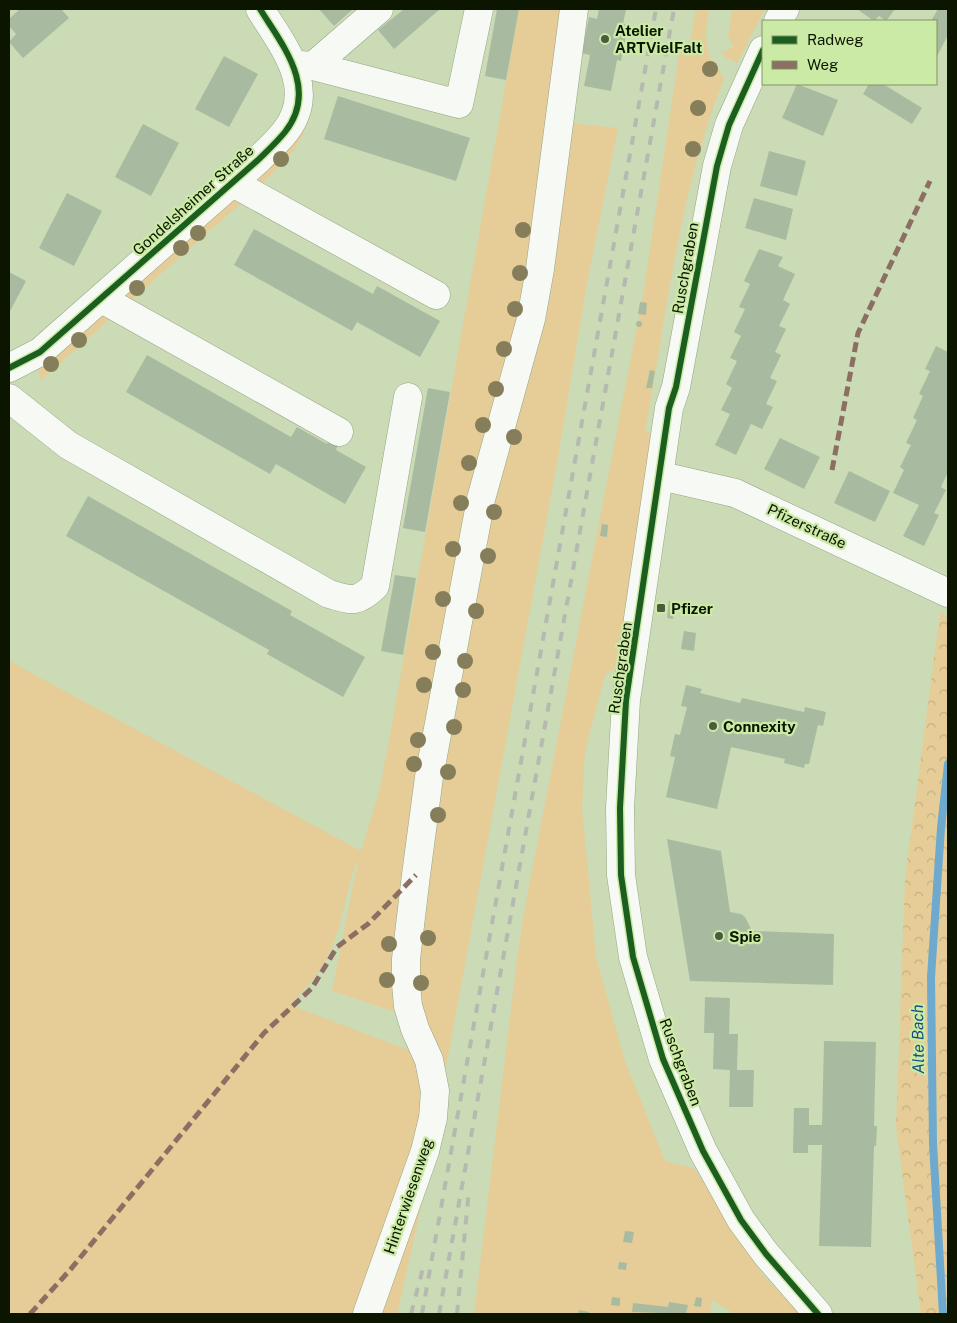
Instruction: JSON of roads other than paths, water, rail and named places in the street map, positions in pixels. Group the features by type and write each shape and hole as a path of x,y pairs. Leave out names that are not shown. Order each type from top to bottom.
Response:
{"street":[{"name":"Gondelsheimer Straße","path":"9,368 40,352 102,299 233,183 279,139 294,119 304,65 260,9"},
{"path":"304,65 379,9"},
{"path":"304,65 459,104 480,9"},
{"name":"Hinterwiesenweg","path":"367,1314 426,1151 433,1118 435,1091 429,1060 415,1029 408,1006 406,959 429,777 481,499 531,319 540,269 574,9"},
{"path":"779,20 785,9"},
{"name":"Ruschgraben","path":"762,52 729,125 717,166 676,387 670,408 626,700 620,808 621,876 633,957 663,1059 703,1151 741,1220 766,1254 818,1314"},
{"path":"233,183 436,295"},
{"path":"102,299 339,432"},
{"path":"9,398 68,445 329,594 350,600 363,598 375,586 408,398"},
{"name":"Pfizerstraße","path":"660,476 735,493 948,591"}],"waterway":[{"name":"Alte Bach","path":"943,1314 933,1144 931,977 941,828 948,764"}],"railway":[{"path":"422,1314 656,9"},
{"path":"439,1314 674,9"},
{"path":"457,1314 469,1190"},
{"path":"411,1314 423,1268"}],"place":[{"name":"Atelier ARTVielFalt","path":"605,39"},
{"name":"Pfizer","path":"661,608"},
{"name":"Connexity","path":"713,726"},
{"name":"Spie","path":"719,936"}]}
